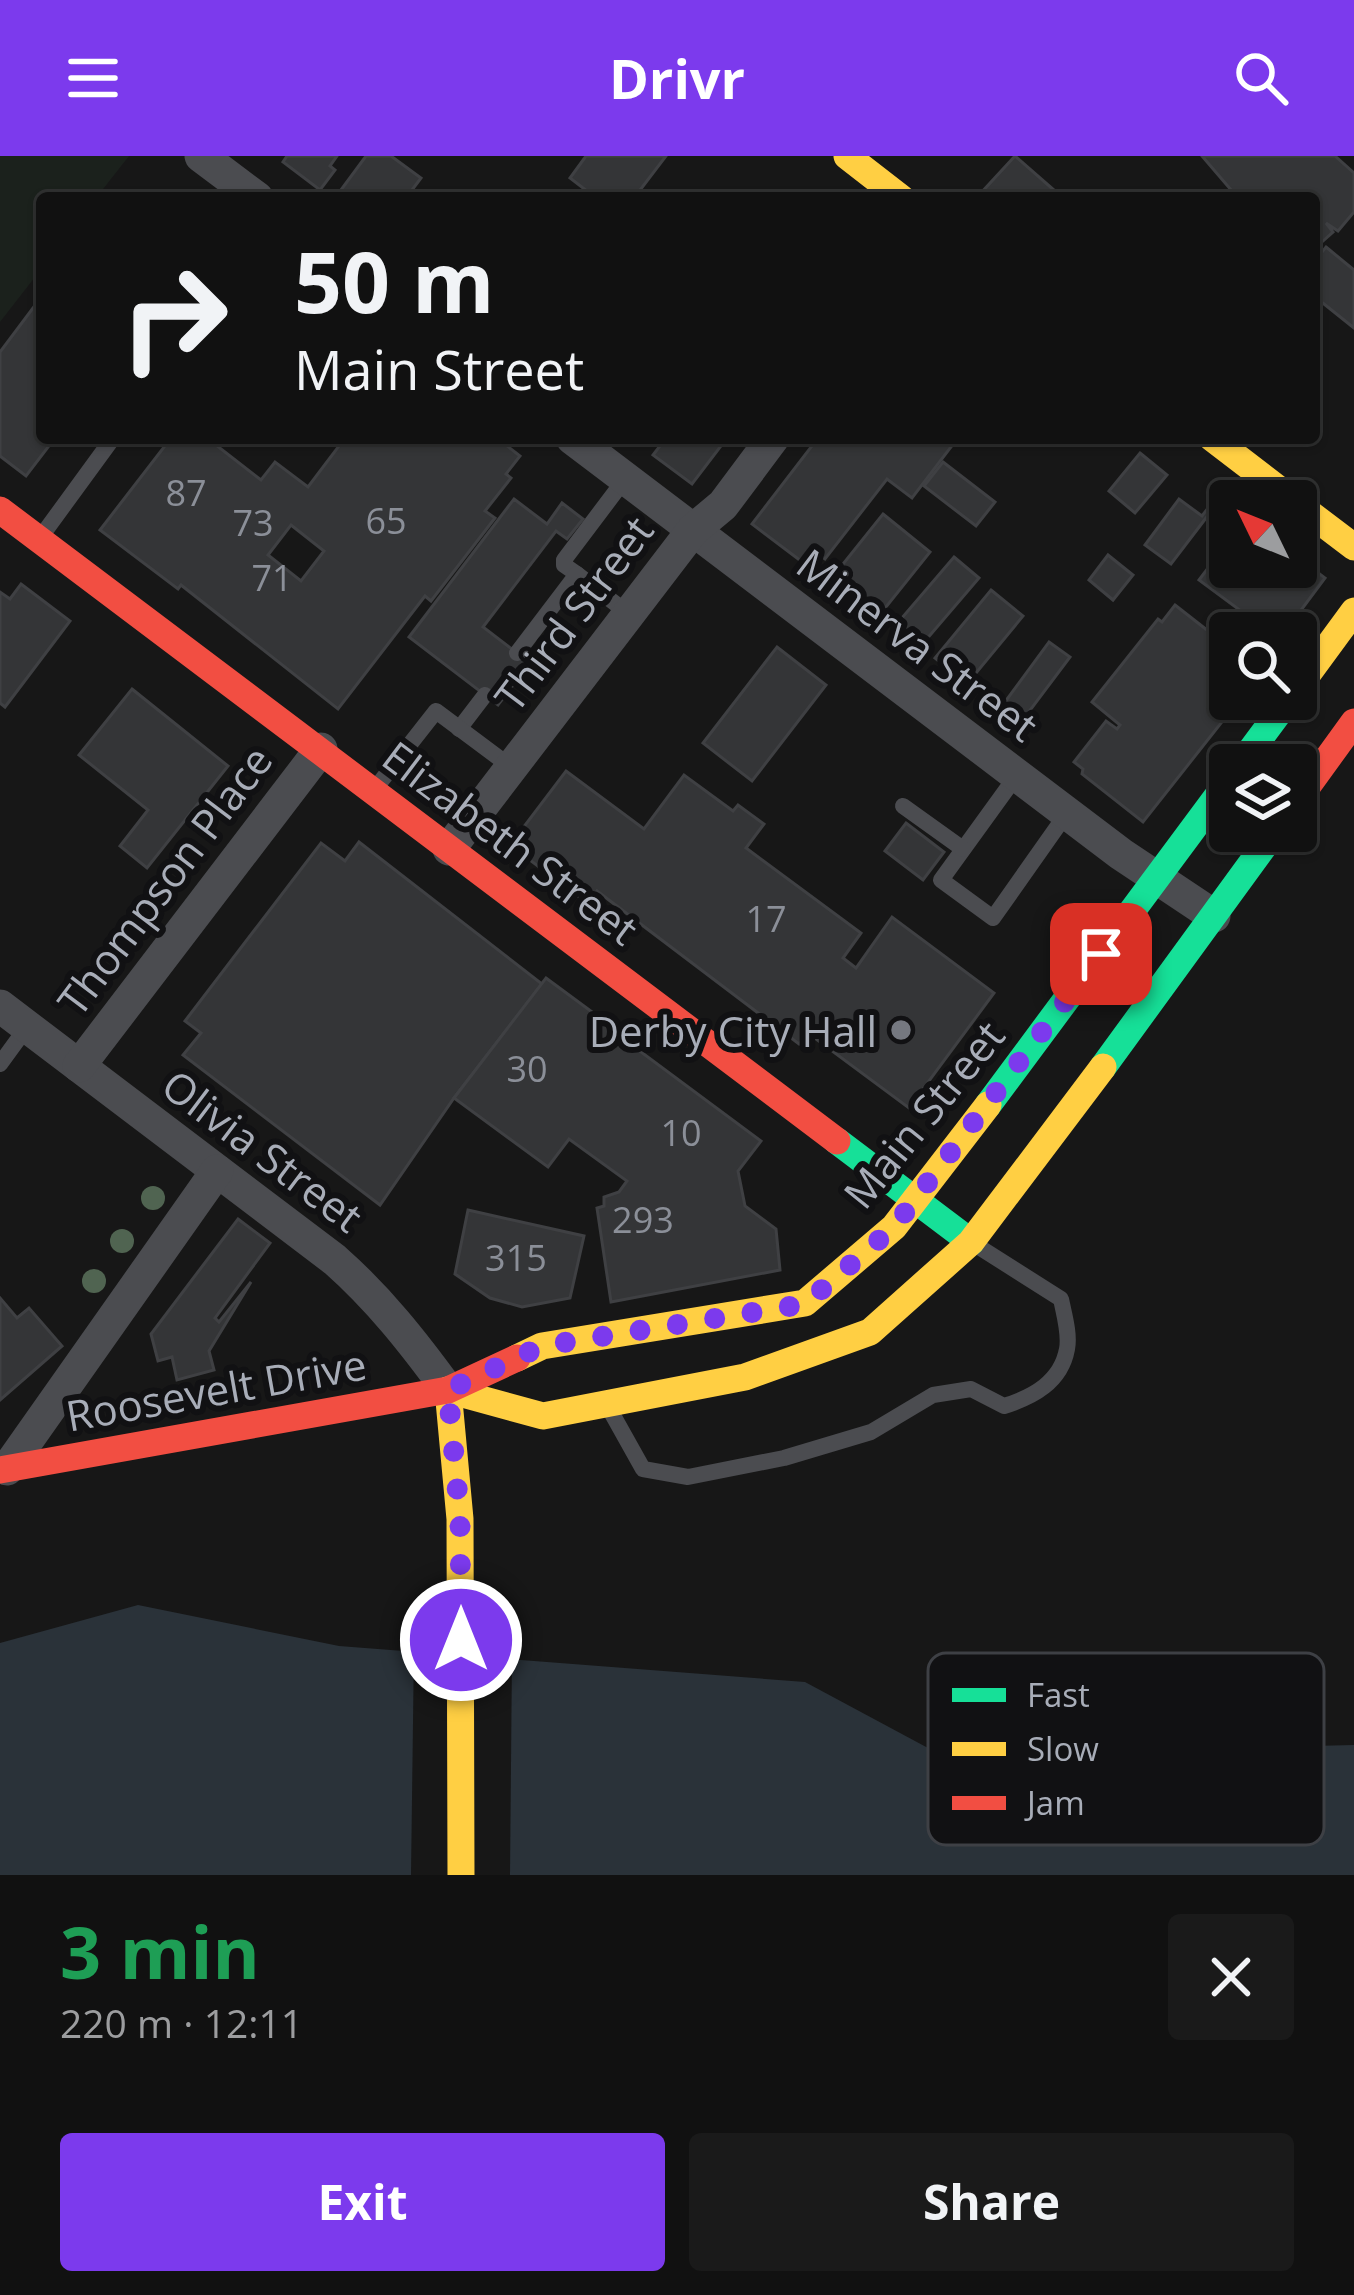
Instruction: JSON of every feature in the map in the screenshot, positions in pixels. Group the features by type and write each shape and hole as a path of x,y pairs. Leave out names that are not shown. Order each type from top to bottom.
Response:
{"main road":[{"path":"847,156 893,192"},
{"path":"1220,444 1266,480"},
{"name":"Elizabeth Street","path":"0,509 970,1242"},
{"path":"1317,519 1354,547"},
{"path":"1317,661 1354,611"},
{"path":"1317,773 1354,722"},
{"name":"Main Street","path":"448,1390 542,1346 805,1304 894,1227 1209,807"},
{"path":"461,1875 461,1545 448,1390 543,1416 745,1377 870,1332 970,1242 1057,1132 1260,852"},
{"name":"Roosevelt Drive","path":"4,1470 448,1390"}],"street":[{"path":"201,156 249,192"},
{"name":"Minerva Street","path":"580,444 1067,813 1214,916"},
{"name":"Third Street","path":"449,849 693,530 723,505 769,444"},
{"name":"Thompson Place","path":"79,1066 320,749"},
{"name":"Olivia Street","path":"0,1006 335,1260 374,1295 448,1390"},
{"path":"4,1470 217,1171"}],"lane":[{"path":"40,539 109,444"},
{"path":"625,479 564,565 628,614"},
{"path":"517,653 577,574"},
{"path":"459,728 485,695"},
{"path":"374,790 436,711 511,767"},
{"path":"1017,775 940,880 993,918 1067,813"},
{"path":"903,806 963,849"},
{"path":"0,1064 27,1027"},
{"path":"607,1404 644,1469 688,1477 784,1458 871,1432 934,1395 971,1389 1004,1406 1031,1398 1058,1373 1069,1346 1061,1299 970,1242"}],"shaded area":[{"path":"0,156 129,156 101,192 36,192 36,276 0,322"},
{"path":"138,1605 339,1646 805,1682 928,1748 928,1845 1324,1845 1324,1746 1354,1745 1354,1875 0,1875 0,1643"}],"pier":[{"path":"414,1646 512,1654 510,1875 411,1875"}],"building":[{"path":"287,156 337,156 330,166 335,170 320,190 283,162"},
{"path":"366,156 391,156 421,178 410,192 339,192"},
{"path":"586,156 666,156 639,192 588,192 570,178"},
{"path":"1015,156 1055,191 1054,192 982,192"},
{"path":"1202,156 1335,156 1354,173 1354,212 1338,231 1326,223 1333,232 1320,244 1320,192 1233,192"},
{"path":"1326,247 1354,270 1354,328 1320,301 1320,254"},
{"path":"36,304 36,444 50,444 26,476 0,456 0,352"},
{"path":"166,444 215,444 261,480 275,462 308,487 340,444 505,444 520,456 506,474 511,478 485,511 495,518 431,601 425,596 338,709 181,585 178,589 100,530","holes":["291,525 324,551 301,581 268,555"]},
{"path":"661,444 722,444 692,484 653,455"},
{"path":"813,444 953,444 912,498 887,479 825,559 810,548 801,561 752,524"},
{"path":"1140,453 1167,475 1135,513 1109,491"},
{"path":"943,462 995,502 976,526 924,486"},
{"path":"514,499 547,524 562,503 583,519 567,539 556,531 483,627 530,663 498,705 409,637"},
{"path":"1179,499 1202,516 1209,507 1209,520 1206,518 1171,564 1145,545"},
{"path":"883,514 930,552 878,617 831,579"},
{"path":"1108,555 1133,575 1113,600 1089,580"},
{"path":"954,557 979,578 920,647 895,626"},
{"path":"1209,567 1209,587 1199,580"},
{"path":"1317,572 1325,578 1300,612 1241,611 1210,588 1317,588"},
{"path":"21,584 70,621 5,707 0,703 0,592 10,599"},
{"path":"991,590 1023,616 967,684 935,658"},
{"path":"1175,605 1209,632 1209,720 1223,720 1143,822 1082,774 1083,769 1074,762 1106,721 1117,729 1120,725 1092,702 1158,619 1162,622"},
{"path":"1049,642 1070,657 1022,721 1002,706"},
{"path":"777,647 826,685 752,781 703,743"},
{"path":"132,689 228,766 147,868 120,846 148,810 79,755"},
{"path":"566,771 644,829 684,775 733,811 738,805 764,824 746,848 861,933 843,958 856,968 892,917 994,993 909,1108 808,1033 799,1044 597,891 588,904 510,845"},
{"path":"906,823 944,852 923,880 885,851"},
{"path":"359,842 542,984 380,1205 183,1055 201,1033 185,1021 321,843 345,861"},
{"path":"546,978 761,1141 738,1171 745,1206 776,1229 780,1270 611,1302 597,1208 627,1181 569,1139 548,1167 454,1098"},
{"path":"468,1210 584,1236 570,1298 522,1307 490,1298 455,1274"},
{"path":"238,1219 270,1243 215,1318 219,1322 251,1282 209,1351 214,1370 177,1380 172,1357 158,1361 151,1334"},
{"path":"0,1298 17,1318 29,1308 62,1346 0,1400"}],"traffic: fast":[{"path":"1256,744 1273,720"},
{"path":"988,1105 1209,807"},
{"path":"1103,1067 1260,852"},
{"path":"837,1141 971,1242"}],"traffic: slow":[{"path":"847,156 893,192"},
{"path":"1220,444 1267,480"},
{"path":"1317,519 1354,547"},
{"path":"1317,661 1354,611"},
{"path":"448,1390 543,1416 745,1377 870,1332 971,1242 1103,1067"},
{"path":"517,1358 542,1346 805,1303 894,1227 988,1105"},
{"path":"448,1390 460,1519 461,1875"}],"traffic: jam":[{"path":"0,510 837,1141"},
{"path":"1317,773 1354,722"},
{"path":"0,1470 448,1390 517,1358"}],"place":[{"name":"Derby City Hall","path":"901,1030"}],"route":[{"path":"461,1640 460,1519 448,1390 542,1346 805,1304 894,1227 1101,954"}]}
